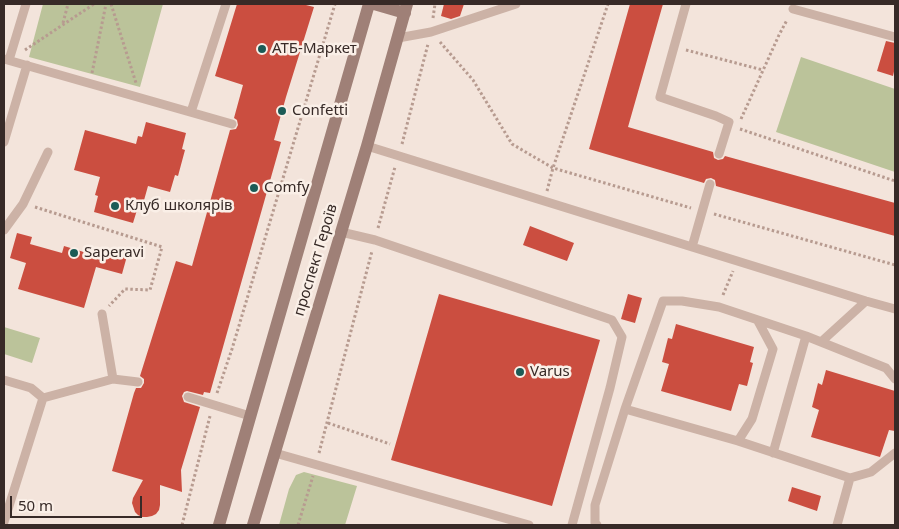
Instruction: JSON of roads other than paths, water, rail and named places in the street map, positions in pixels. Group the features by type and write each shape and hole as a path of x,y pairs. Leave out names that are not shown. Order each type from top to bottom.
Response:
{"main road":[{"name":"проспект Героїв","path":"219,525 369,4"},
{"path":"374,4 406,8"},
{"name":"проспект Героїв","path":"253,525 367,146 406,8"}],"lane":[{"path":"26,4 7,60 232,124"},
{"path":"191,112 226,4"},
{"path":"398,38 431,32 516,4"},
{"path":"686,4 660,97 729,122 719,154"},
{"path":"793,9 895,37"},
{"path":"4,142 27,65"},
{"path":"367,146 895,309"},
{"path":"4,230 23,204 48,152"},
{"path":"692,247 710,184"},
{"path":"341,232 375,240 612,320 622,337 610,388 572,525"},
{"path":"821,342 866,301"},
{"path":"597,525 594,523 595,505 625,409 663,302 682,302 719,307 806,336 886,368 895,378"},
{"path":"102,314 113,379"},
{"path":"738,441 752,419 772,349 758,321"},
{"path":"773,453 806,336"},
{"path":"43,398 113,379 138,382"},
{"path":"4,380 31,388 43,398"},
{"path":"188,397 250,416"},
{"path":"4,522 43,398"},
{"path":"625,409 738,441 850,478 871,472 895,452"},
{"path":"275,453 529,525"},
{"path":"837,525 850,478"}],"place":[{"name":"АТБ-Маркет","path":"262,49"},
{"name":"Confetti","path":"282,111"},
{"name":"Comfy","path":"254,188"},
{"name":"Клуб школярів","path":"115,206"},
{"name":"Saperavi","path":"74,253"},
{"name":"Varus","path":"520,372"}]}
